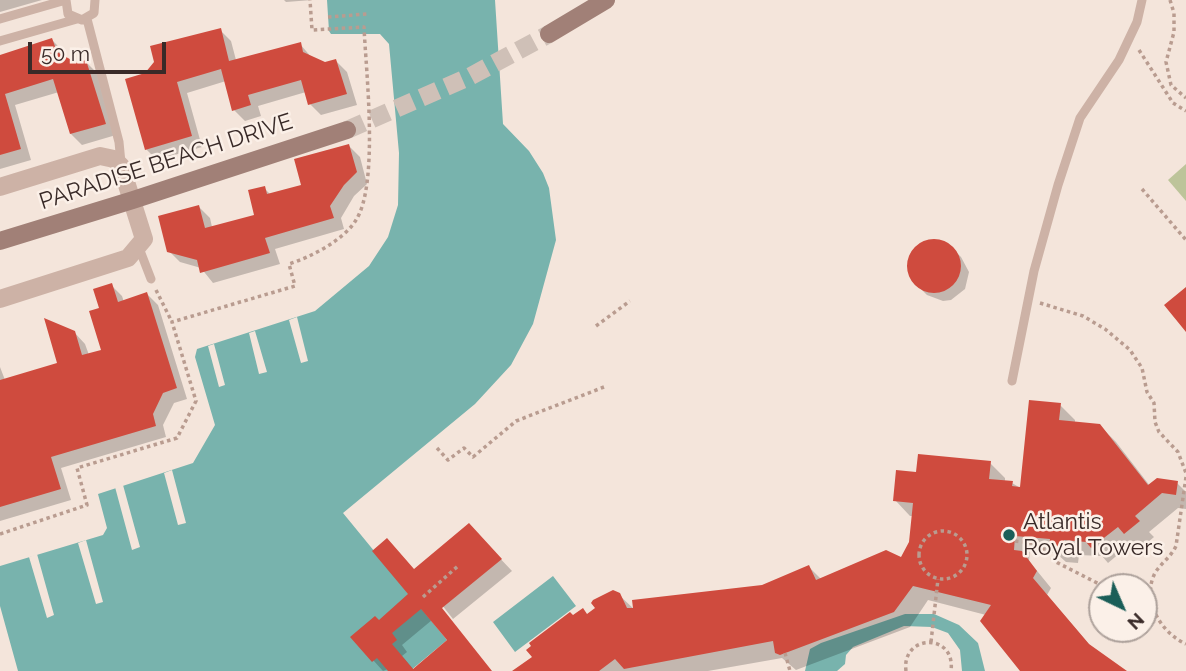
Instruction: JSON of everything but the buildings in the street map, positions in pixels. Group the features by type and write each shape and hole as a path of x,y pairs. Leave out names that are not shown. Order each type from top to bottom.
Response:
{"street":[{"path":"549,34 606,0"},
{"name":"PARADISE BEACH DRIVE","path":"0,241 133,201 347,130"},
{"path":"0,187 100,156 114,159 125,174 144,239 128,258 0,299"}],"lane":[{"path":"0,19 66,0 68,14 82,19"},
{"path":"0,41 82,19 94,13 95,0"},
{"path":"1012,381 1034,271 1080,118 1119,60 1137,22 1142,0"},
{"path":"82,19 119,142 125,174"},
{"path":"139,248 151,279"}],"path":[{"path":"172,323 295,286 289,264 330,244 356,222 365,201 370,165 364,27 312,30 310,0"},
{"path":"1170,0 1174,13 1174,32 1166,62 1171,85 1186,98"},
{"path":"328,17 367,14"},
{"path":"1130,36 1173,103 1186,111"},
{"path":"1142,189 1186,240"},
{"path":"0,534 87,505 77,468 177,438 196,401 172,323 151,279"},
{"path":"596,326 630,300"},
{"path":"1028,300 1083,316 1105,329 1130,350 1142,368 1147,392 1154,403 1155,422 1159,432 1178,452 1186,475 1176,546 1155,573"},
{"path":"437,448 448,460 464,448 473,457 516,421 604,387"},
{"path":"937,530 947,530 961,538 967,552 966,561 956,575 938,579 923,570 918,556 919,548 928,535 937,530"},
{"path":"1015,541 1032,543 1042,548 1056,562 1088,578"},
{"path":"423,597 458,566"},
{"path":"931,642 938,579"},
{"path":"1158,619 1165,630 1186,644"},
{"path":"906,671 909,652 923,643 931,642 939,644 949,653 951,671"},
{"path":"785,653 790,671"}],"green space":[{"path":"1186,164 1186,201 1168,180"}],"water":[{"path":"327,0 495,0 503,124 529,151 549,188 556,240 533,324 511,365 475,404 343,513 447,640 410,671 18,671 0,606 0,566 103,535 107,528 98,494 193,463 215,425 195,357 197,349 315,311 369,266 388,237 398,205 399,153 389,44 380,34 331,34"},
{"path":"553,576 576,606 515,652 493,622"},
{"path":"905,614 934,614 959,625 978,643 985,671 962,671 960,650 948,633 932,627 904,626 853,647 846,655 845,664 837,671 805,671 810,649"}],"pier":[{"path":"297,317 308,361 301,363 289,320"},
{"path":"255,331 267,372 259,374 249,333"},
{"path":"214,344 225,385 219,387 208,346"},
{"path":"172,470 186,523 178,525 164,473"},
{"path":"123,485 140,547 132,550 115,487"},
{"path":"86,540 103,602 96,604 78,543"},
{"path":"37,554 54,615 47,618 29,557"}],"tunnel":[{"path":"347,130 469,77 549,34"}],"place":[{"name":"Atlantis Royal Towers","path":"1009,535"}]}
